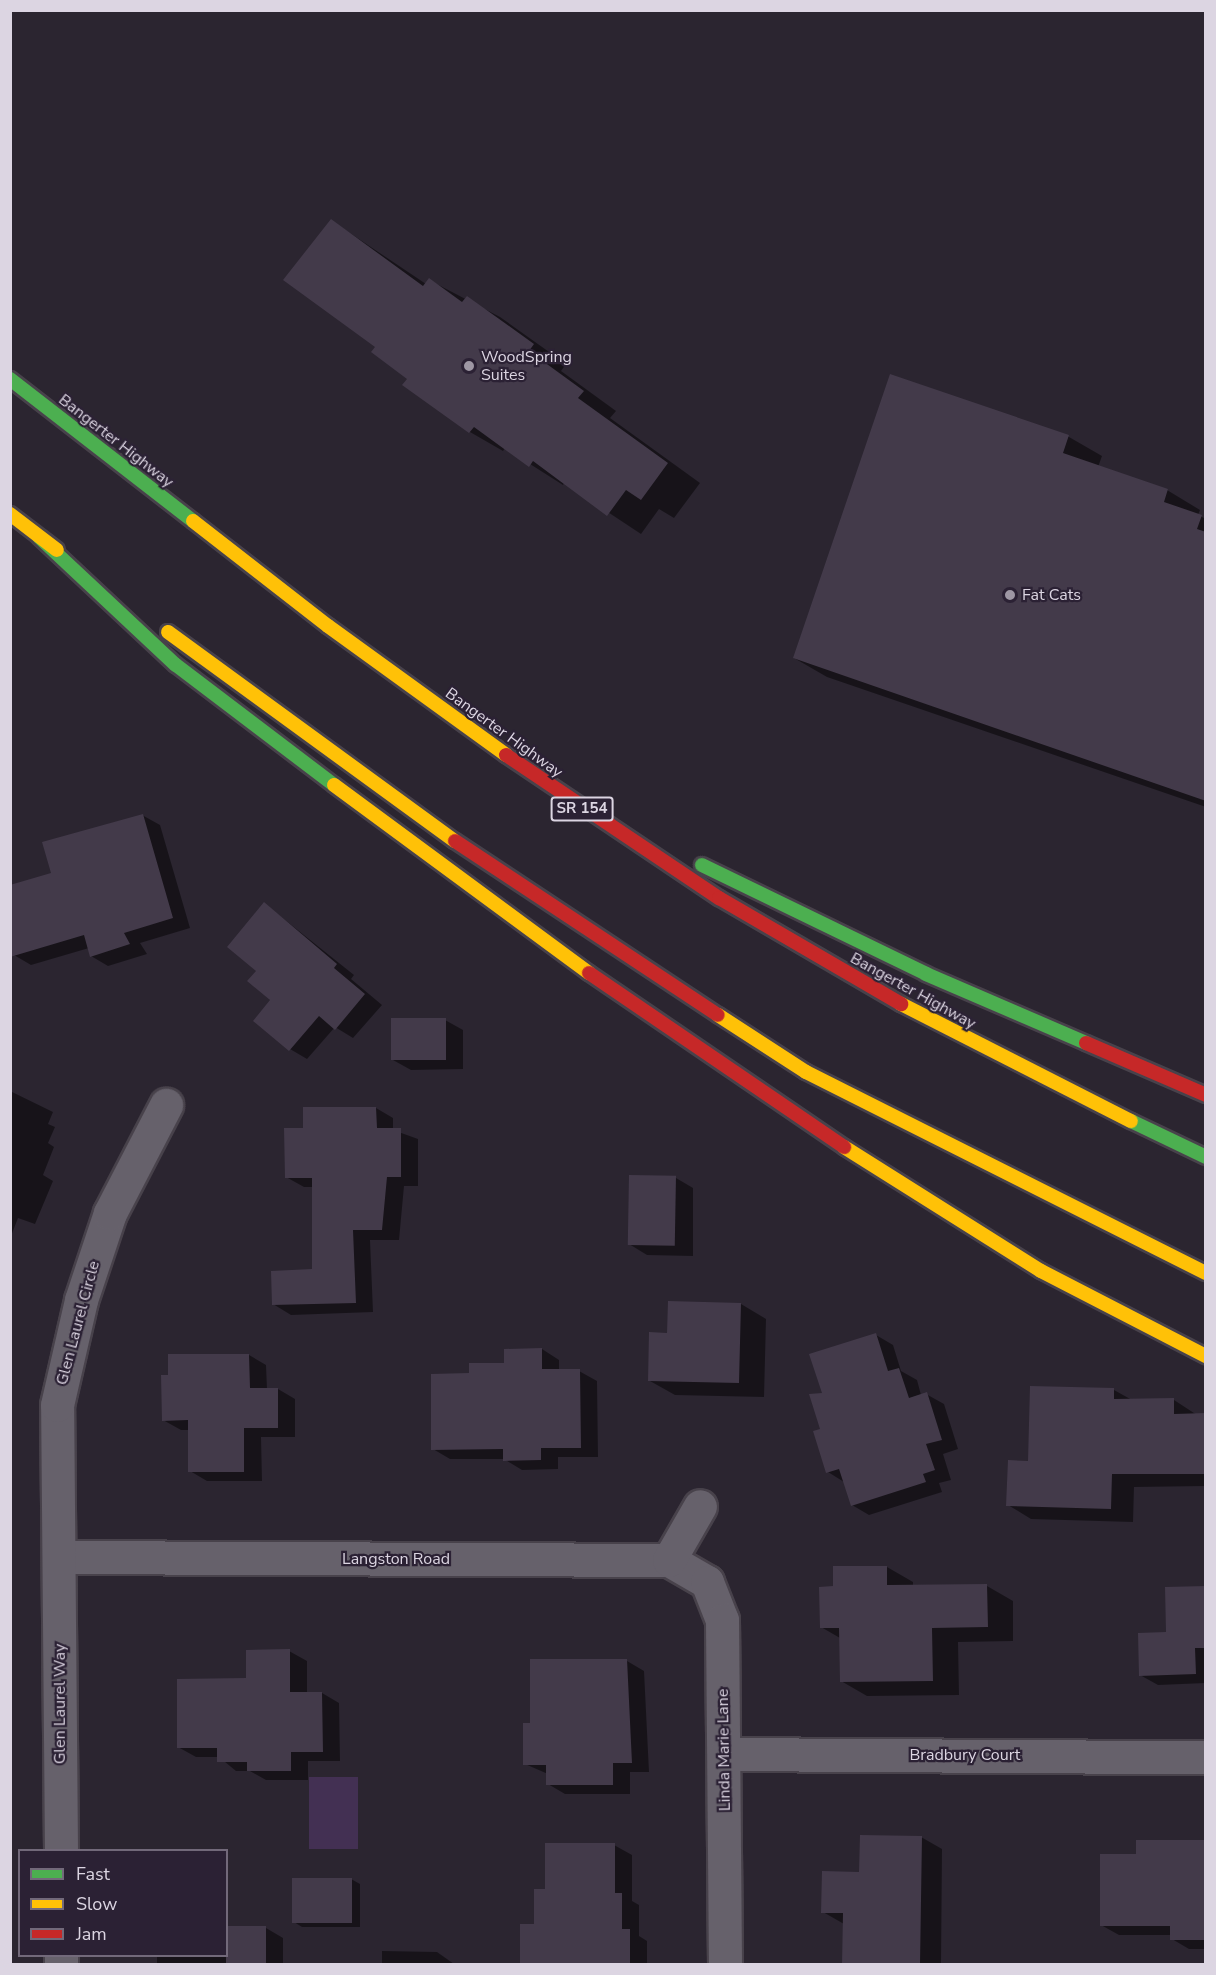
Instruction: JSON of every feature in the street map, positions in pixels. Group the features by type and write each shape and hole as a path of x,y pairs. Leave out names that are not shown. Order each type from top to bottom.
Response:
{"highway":[{"name":"Bangerter Highway","path":"10,379 328,626 567,800 719,898 880,993 1067,1091 1206,1157"},
{"path":"10,514 507,879 806,1072 1206,1273"},
{"path":"39,537 176,665 540,940 839,1145 1041,1271 1206,1356"},
{"path":"567,800 926,974 1206,1095"}],"street":[{"name":"Glen Laurel Circle","path":"60,1557 57,1406 81,1300 110,1213 166,1105"},
{"path":"669,1560 699,1506"},
{"name":"Langston Road","path":"60,1557 669,1560"},
{"name":"Glen Laurel Way","path":"60,1557 61,1849"},
{"name":"Linda Marie Lane","path":"669,1560 707,1582 722,1620 725,1754 724,1965"},
{"name":"Bradbury Court","path":"725,1754 1206,1757"}],"shaded area":[{"path":"309,1777 358,1777 358,1849 309,1849"}],"building":[{"name":"WoodSpring Suites","path":"331,219 423,286 429,278 462,302 467,296 534,344 529,351 584,391 578,398 668,463 641,500 626,490 607,516 533,461 529,467 474,427 469,433 402,385 407,379 371,352 375,347 283,280"},
{"name":"Fat Cats","path":"890,374 1069,435 1063,453 1168,489 1164,502 1202,515 1197,529 1206,532 1206,801 793,658"},
{"path":"143,814 173,918 124,933 130,944 90,957 84,935 10,957 10,885 51,873 42,842"},
{"path":"264,902 337,964 334,968 365,994 335,1030 319,1016 289,1051 253,1021 270,1000 247,981 256,971 227,947"},
{"path":"391,1018 446,1018 446,1060 391,1060"},
{"path":"303,1107 376,1107 377,1128 401,1128 401,1177 387,1177 382,1230 353,1230 356,1303 272,1305 271,1271 312,1269 312,1178 285,1178 284,1128 303,1128"},
{"path":"629,1175 676,1176 675,1246 628,1245"},
{"path":"668,1301 741,1303 739,1383 648,1381 649,1332 667,1333"},
{"path":"876,1333 888,1371 899,1368 909,1398 927,1392 942,1440 926,1444 935,1470 923,1474 926,1482 851,1506 839,1469 826,1473 813,1431 820,1429 809,1394 822,1393 809,1354"},
{"path":"542,1348 542,1369 580,1369 581,1448 541,1448 541,1460 503,1461 503,1449 431,1450 431,1374 469,1373 469,1363 504,1363 504,1349"},
{"path":"168,1354 249,1354 250,1388 278,1388 278,1428 244,1428 244,1472 188,1472 188,1420 162,1421 161,1375 168,1375"},
{"path":"1030,1386 1114,1388 1114,1399 1174,1398 1174,1414 1206,1413 1206,1474 1112,1474 1111,1509 1006,1506 1008,1460 1028,1461"},
{"path":"833,1566 887,1566 887,1585 987,1584 988,1627 932,1628 933,1681 840,1682 839,1628 820,1628 819,1587 833,1586"},
{"path":"1206,1586 1206,1648 1195,1648 1196,1674 1139,1676 1138,1633 1166,1632 1165,1587"},
{"path":"290,1649 290,1692 322,1692 323,1752 291,1752 291,1771 247,1771 247,1762 217,1762 217,1748 177,1748 177,1679 246,1678 246,1650"},
{"path":"530,1659 627,1659 632,1763 613,1763 613,1785 546,1785 546,1765 523,1765 523,1723 530,1723"},
{"path":"860,1835 922,1836 920,1965 842,1965 843,1913 821,1913 822,1871 859,1872"},
{"path":"1136,1840 1206,1840 1206,1940 1170,1940 1170,1926 1100,1926 1100,1854 1136,1854"},
{"path":"545,1843 615,1843 615,1893 622,1893 622,1929 630,1929 630,1965 520,1965 520,1924 534,1924 534,1889 545,1889"},
{"path":"292,1878 352,1878 352,1923 292,1923"},
{"path":"228,1926 266,1926 266,1964 226,1964"}],"traffic: fast":[{"path":"10,379 193,521"},
{"path":"39,537 176,665 334,785"},
{"path":"702,865 926,974 1086,1043"},
{"path":"1131,1121 1206,1157"}],"traffic: slow":[{"path":"10,514 57,550"},
{"path":"193,521 328,626 506,755"},
{"path":"168,632 455,841"},
{"path":"334,785 589,973"},
{"path":"901,1004 1131,1121"},
{"path":"718,1015 806,1072 1206,1273"},
{"path":"844,1147 1041,1271 1206,1356"}],"traffic: jam":[{"path":"506,755 719,898 901,1004"},
{"path":"455,841 718,1015"},
{"path":"589,973 844,1147"},
{"path":"1086,1043 1206,1095"}],"place":[{"name":"WoodSpring Suites","path":"469,366"},
{"name":"Fat Cats","path":"1010,595"}]}
